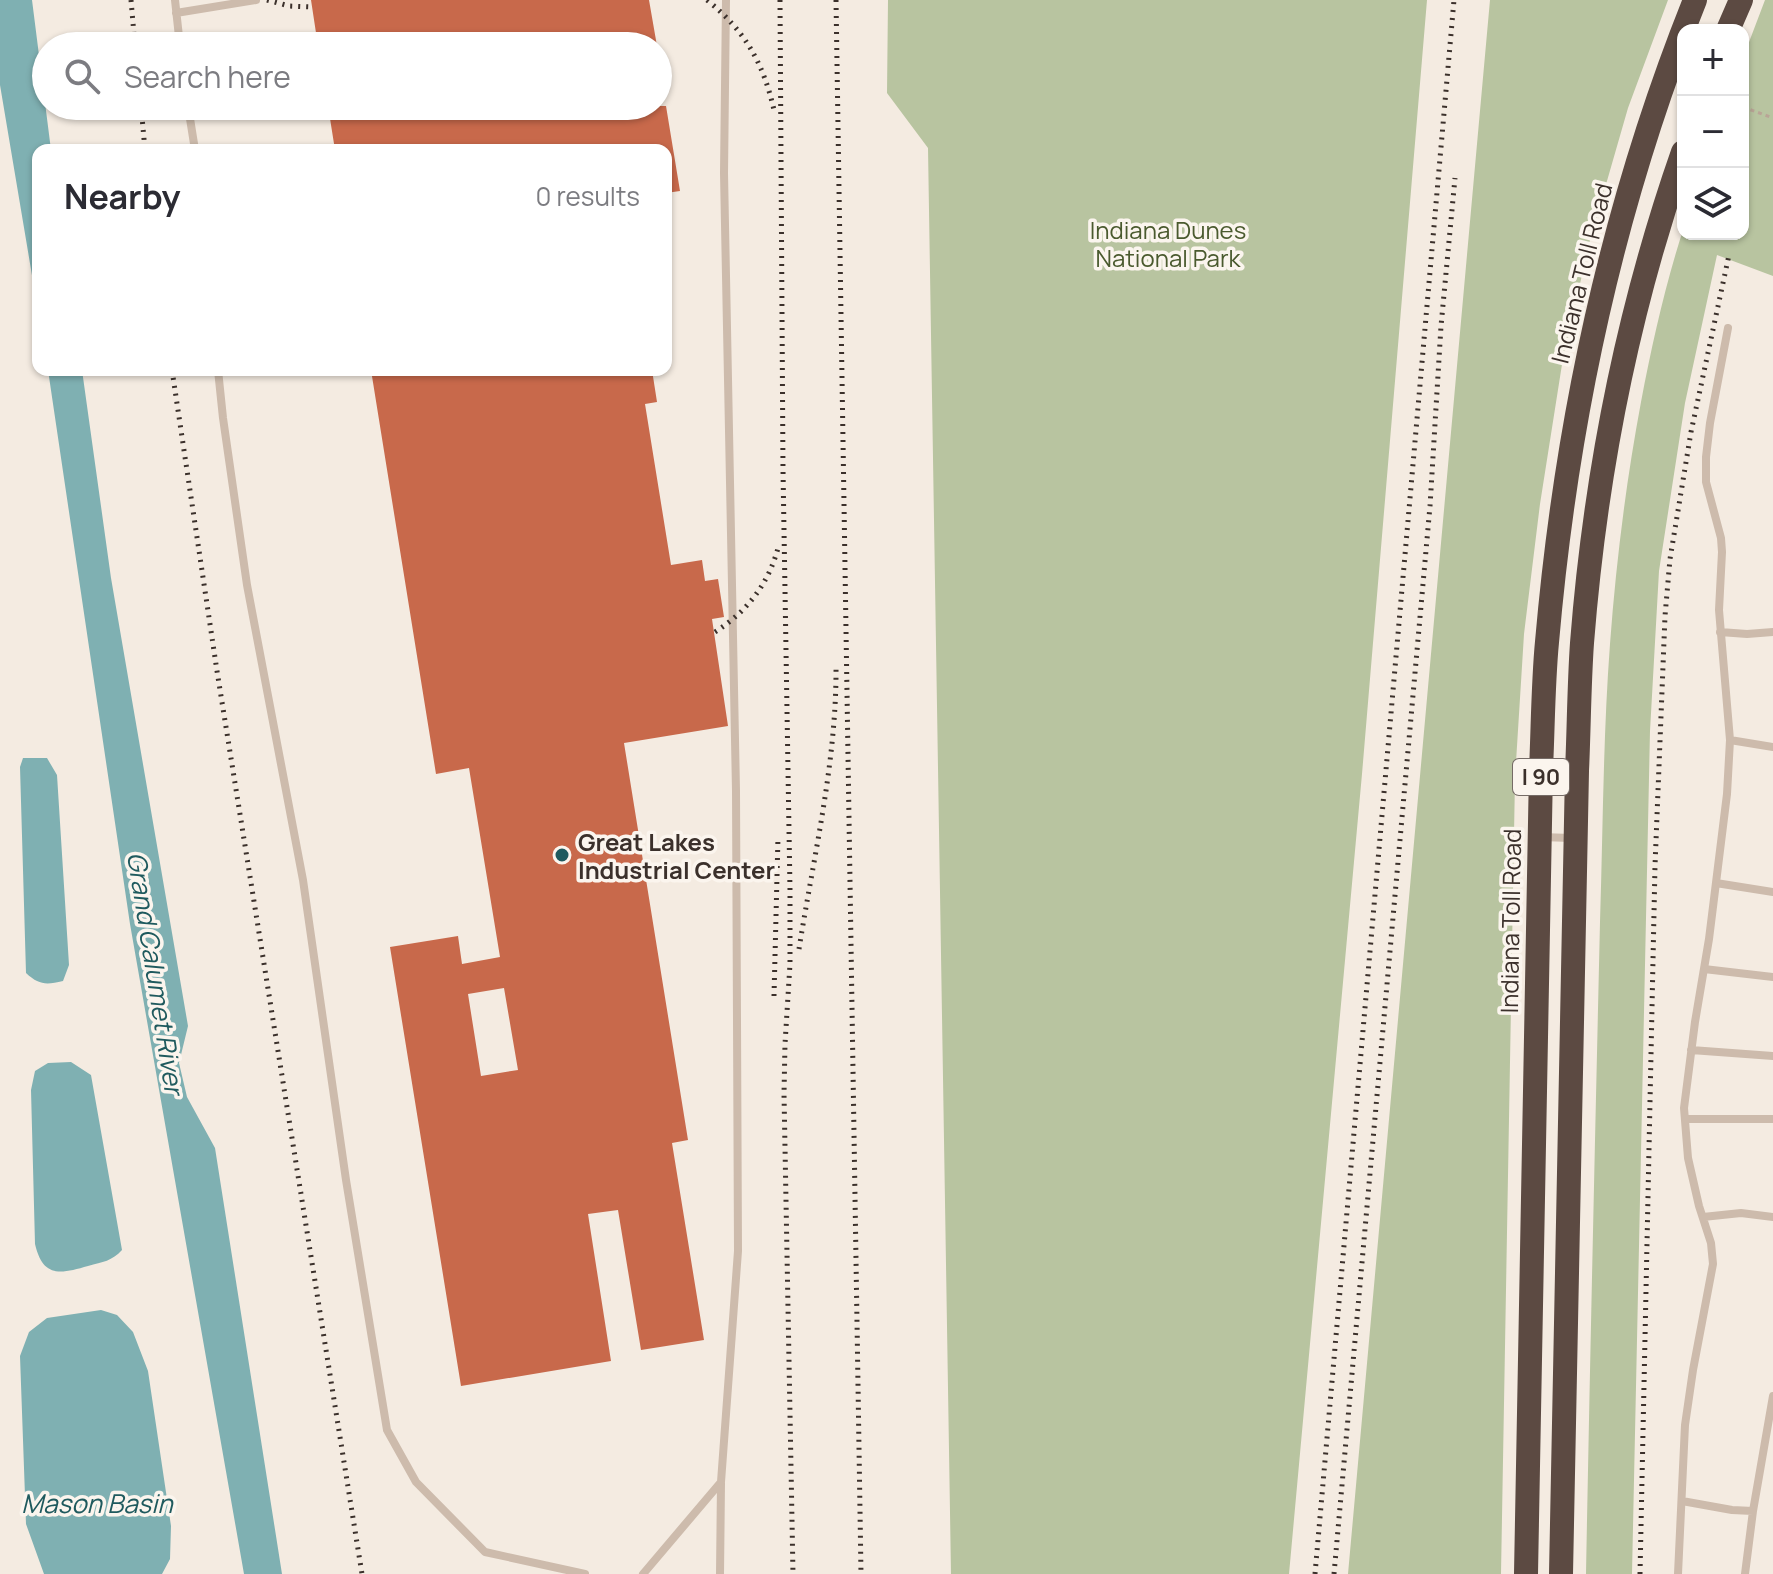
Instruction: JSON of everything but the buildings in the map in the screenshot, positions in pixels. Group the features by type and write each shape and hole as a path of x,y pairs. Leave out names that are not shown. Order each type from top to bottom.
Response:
{"highway":[{"name":"Indiana Toll Road","path":"1526,1574 1540,837 1547,643 1562,512 1600,300 1629,190 1674,53 1695,0"},
{"path":"1731,24 1741,0"},
{"name":"I 90","path":"1561,1574 1582,643 1596,518 1614,409 1636,309 1678,168"}],"lane":[{"path":"175,0 178,32"},
{"path":"176,13 256,0"},
{"path":"720,1574 721,1482 738,1251 736,791 724,173 726,0"},
{"path":"190,120 194,144"},
{"path":"1678,1574 1685,1425 1713,1264 1711,1243 1688,1158 1684,1108 1727,794 1730,740 1720,632 1722,552 1706,482 1706,457 1728,328"},
{"path":"219,376 247,585 303,880 346,1180 387,1430 416,1482 485,1552 585,1574"},
{"path":"1720,632 1773,632"},
{"path":"1730,740 1773,747"},
{"path":"1540,837 1576,838"},
{"path":"1716,883 1773,892"},
{"path":"1704,969 1773,977"},
{"path":"1691,1050 1773,1056"},
{"path":"1685,1119 1773,1119"},
{"path":"1703,1217 1741,1213 1773,1217"},
{"path":"1745,1574 1773,1396"},
{"path":"643,1574 721,1482"},
{"path":"1682,1501 1753,1511"}],"path":[{"path":"1749,109 1773,118"}],"green space":[{"name":"Indiana Dunes National Park","path":"888,0 1427,0 1362,774 1289,1574 951,1574 928,148 887,93"},
{"path":"1490,0 1668,0 1628,108 1590,240 1563,358 1524,634 1515,778 1501,1574 1348,1574"},
{"path":"1765,0 1773,0 1773,276 1717,255 1685,403 1659,571 1650,731 1632,1574 1586,1574 1605,749 1618,553 1645,380 1680,240 1749,240 1749,42"}],"water":[{"path":"0,0 32,0 36,32 32,32 32,120 47,120 50,144 32,144 32,275 0,85"},
{"name":"Grand Calumet River","path":"49,376 83,376 111,578 188,1026 179,1063 187,1097 215,1148 282,1574 244,1574 130,924"},
{"path":"23,758 47,758 57,775 69,965 63,981 52,983 39,982 26,973 20,767"},
{"path":"71,1062 91,1075 122,1250 107,1261 61,1272 43,1263 35,1244 31,1090 35,1071 48,1063"},
{"name":"Mason Basin","path":"101,1310 117,1315 133,1332 148,1371 171,1526 170,1559 162,1574 44,1574 26,1524 20,1356 29,1332 47,1318"}],"railway":[{"path":"131,0 134,32"},
{"path":"267,0 289,6 312,7"},
{"path":"707,0 732,24 751,49 774,110"},
{"path":"780,0 790,890 784,1094 793,1574"},
{"path":"836,0 861,1574"},
{"path":"1315,1574 1454,0"},
{"path":"142,120 144,144"},
{"path":"1334,1574 1430,506 1441,326 1455,178"},
{"path":"1640,1574 1655,866 1665,616 1670,559 1691,432 1729,255"},
{"path":"173,376 217,671 362,1574"},
{"path":"715,632 738,615 756,594 770,571 779,544"},
{"path":"799,949 829,771 836,664"},
{"path":"774,996 778,837"}],"place":[{"name":"Great Lakes Industrial Center","path":"562,855"}]}
